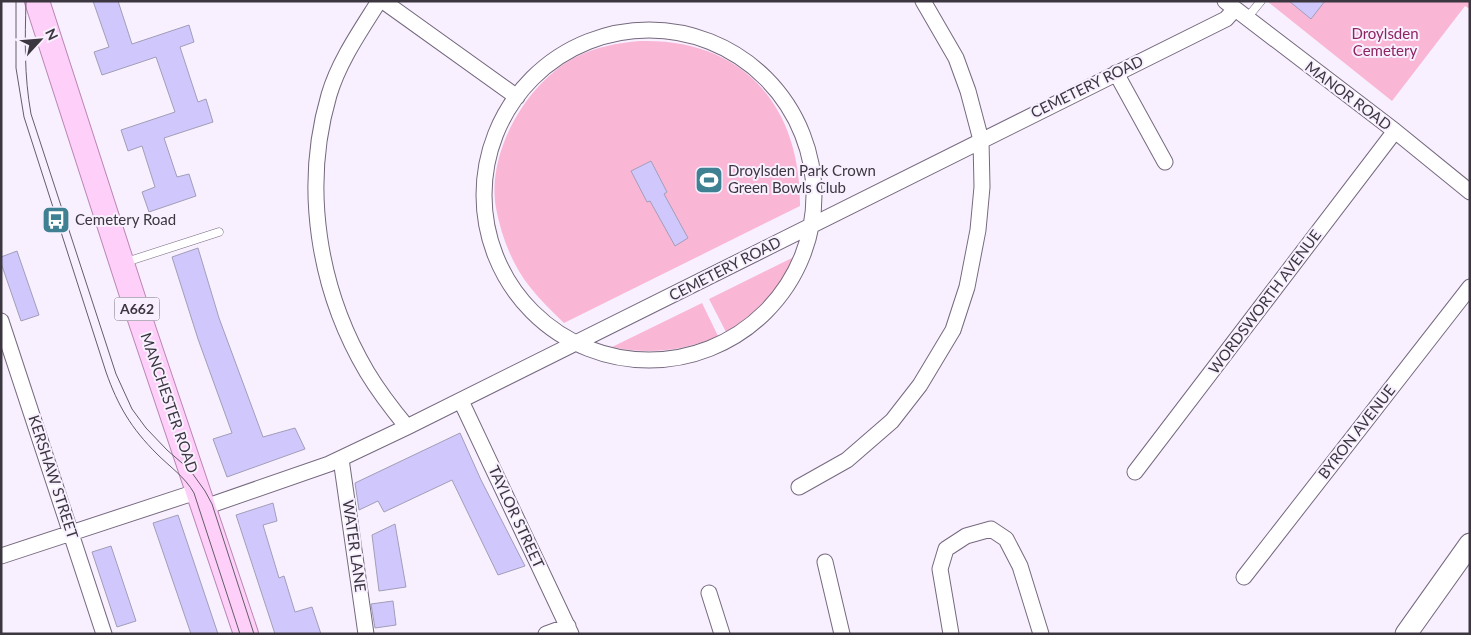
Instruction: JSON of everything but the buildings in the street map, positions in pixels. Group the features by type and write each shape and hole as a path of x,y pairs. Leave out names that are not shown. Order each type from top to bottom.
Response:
{"main road":[{"name":"MANCHESTER ROAD","path":"37,1 122,264 246,634"}],"street":[{"path":"379,1 352,46 330,93 317,154 316,203 323,258 332,295 347,332 367,372 407,427"},
{"path":"384,1 517,97"},
{"path":"799,487 847,460 892,421 920,385 953,330 967,287 978,230 982,187 981,140 968,91 956,58 923,1"},
{"name":"CEMETERY ROAD","path":"1,556 71,534 341,459 462,401 1226,19 1236,9"},
{"name":"MANOR ROAD","path":"1236,9 1395,131 1470,192"},
{"path":"624,31 668,31 692,36 722,47 746,61 766,77 788,105 799,131 807,159 810,178 811,226 801,261 789,285 752,327 725,344 695,355 670,360 645,362 603,355 573,345 540,317 520,294 506,271 493,242 486,214 485,188 490,156 503,122 517,97 543,66 556,55 575,45 624,31"},
{"path":"1116,73 1165,162"},
{"name":"WORDSWORTH AVENUE","path":"1135,472 1395,131"},
{"name":"BYRON AVENUE","path":"1244,577 1470,287"},
{"name":"KERSHAW STREET","path":"1,321 5,344 104,634"},
{"name":"TAYLOR STREET","path":"462,401 570,630"},
{"name":"WATER LANE","path":"341,459 366,634"},
{"path":"952,634 940,569 946,549 966,536 991,529 1006,540 1020,566 1041,634"},
{"path":"1406,634 1470,544"},
{"path":"825,562 842,634"},
{"path":"709,593 722,634"},
{"path":"546,634 570,630"}],"lane":[{"path":"1236,9 1261,1"},
{"path":"122,264 219,232"}],"green space":[{"name":"Droylsden Cemetery","path":"1267,1 1470,1 1470,9 1465,6 1392,101"},
{"path":"640,41 676,43 709,51 736,66 759,85 777,109 790,138 798,170 800,206 564,323 530,287 508,249 496,208 497,165 513,122 540,85 556,70 574,58 598,48"},
{"path":"794,257 781,280 766,300 726,332 709,299"},
{"path":"702,303 718,336 692,345 666,350 639,351 612,347"}],"tram line":[{"path":"16,1 16,68 24,117 106,372 115,396 133,426 157,454 182,477 194,493 240,634"},
{"path":"26,1 26,71 31,114 116,374 132,409 146,428 190,470 212,504 254,634"}],"place":[{"name":"Droylsden Park Crown Green Bowls Club","path":"709,180"},
{"name":"Cemetery Road","path":"56,220"}]}
